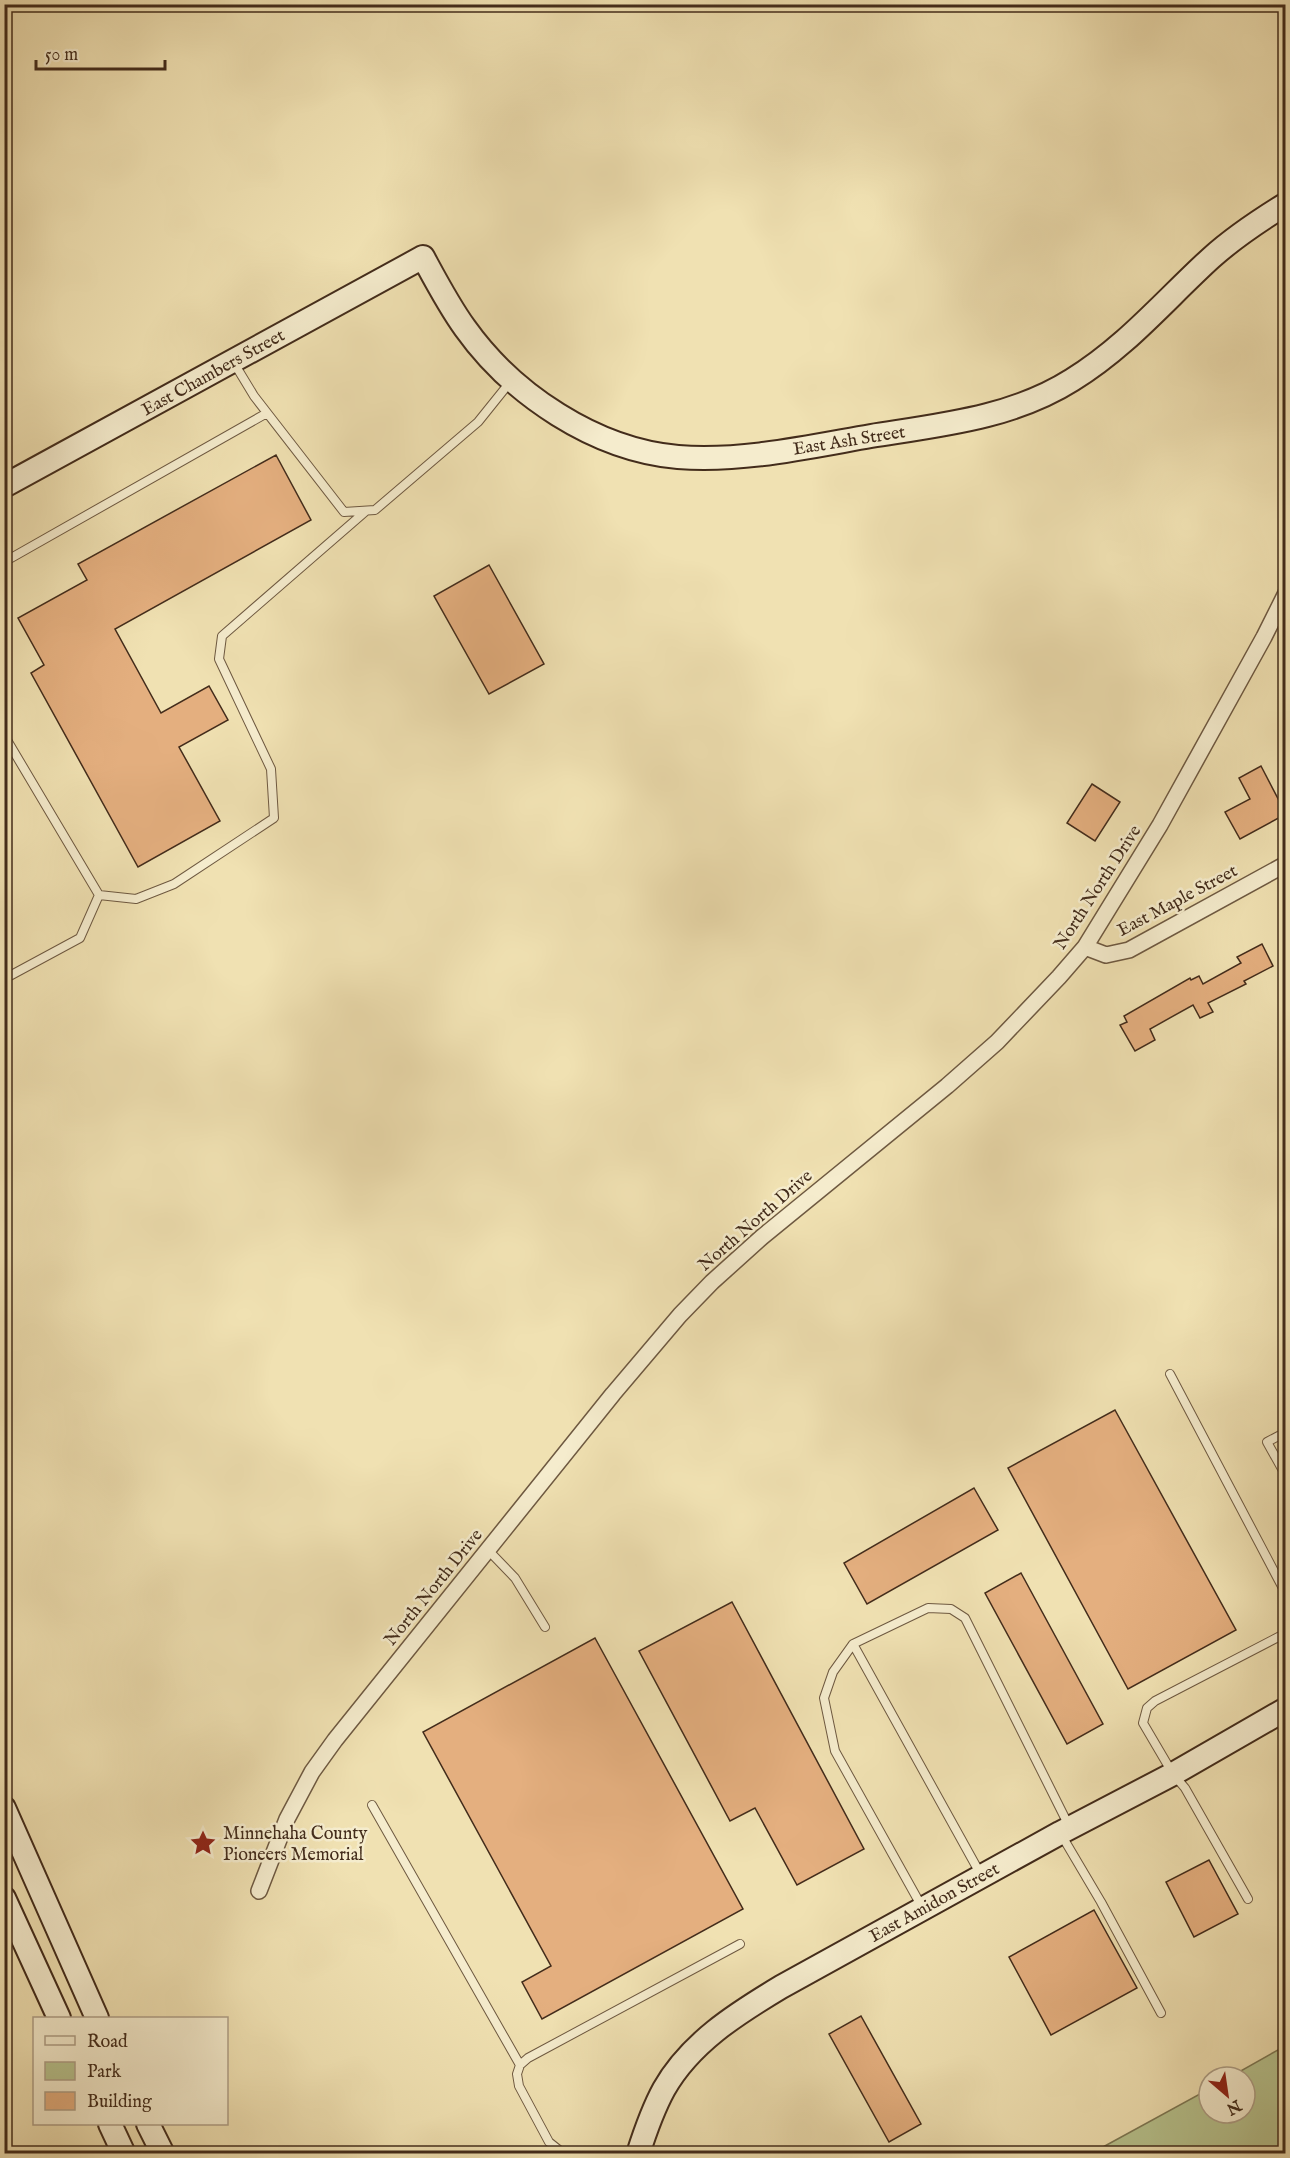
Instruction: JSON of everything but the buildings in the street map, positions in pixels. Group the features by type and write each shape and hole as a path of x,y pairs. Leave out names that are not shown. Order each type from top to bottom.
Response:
{"street":[{"name":"East Ash Street","path":"423,257 464,326 482,350 512,380 554,410 610,441 646,452 679,457 718,457 776,452 970,420 1025,404 1095,366 1148,321 1212,258 1241,234 1286,204"},
{"name":"East Chambers Street","path":"4,486 423,257"},
{"name":"North North Drive","path":"259,1891 287,1819 312,1772 335,1740 613,1394 680,1316 712,1282 762,1237 947,1086 997,1042 1085,947 1160,825 1264,637 1286,592"},
{"name":"East Maple Street","path":"1085,947 1106,955 1129,950 1286,864"},
{"name":"East Amidon Street","path":"638,2154 653,2112 673,2075 704,2040 738,2013 1065,1830 1173,1774 1286,1709"},
{"path":"4,1808 96,2017"},
{"path":"4,1898 58,2017"},
{"path":"110,2125 124,2154"},
{"path":"148,2125 163,2154"}],"lane":[{"path":"232,361 267,412 344,512 375,510 478,422 512,380"},
{"path":"4,562 267,412"},
{"path":"99,895 136,899 174,884 274,818 271,768 219,658 222,636 366,511"},
{"path":"4,735 99,895"},
{"path":"4,979 80,938 99,895"},
{"path":"1170,1374 1286,1594"},
{"path":"1286,1432 1267,1442 1286,1476"},
{"path":"488,1550 515,1578 544,1627"},
{"path":"923,1909 835,1751 824,1698 833,1672 853,1644 928,1608 951,1609 965,1618 1065,1830 1161,2013"},
{"path":"1248,1899 1185,1788 1173,1774 1143,1723 1147,1708 1155,1701 1286,1633"},
{"path":"853,1644 982,1876"},
{"path":"372,1805 520,2065"},
{"path":"564,2154 549,2142 519,2086 517,2074 520,2065 528,2058 740,1944"}],"green space":[{"path":"1285,2046 1285,2153 1092,2153 1197,2096 1197,2125 1257,2125 1257,2065 1251,2065"}],"place":[{"name":"Minnehaha County Pioneers Memorial","path":"203,1843"}]}
